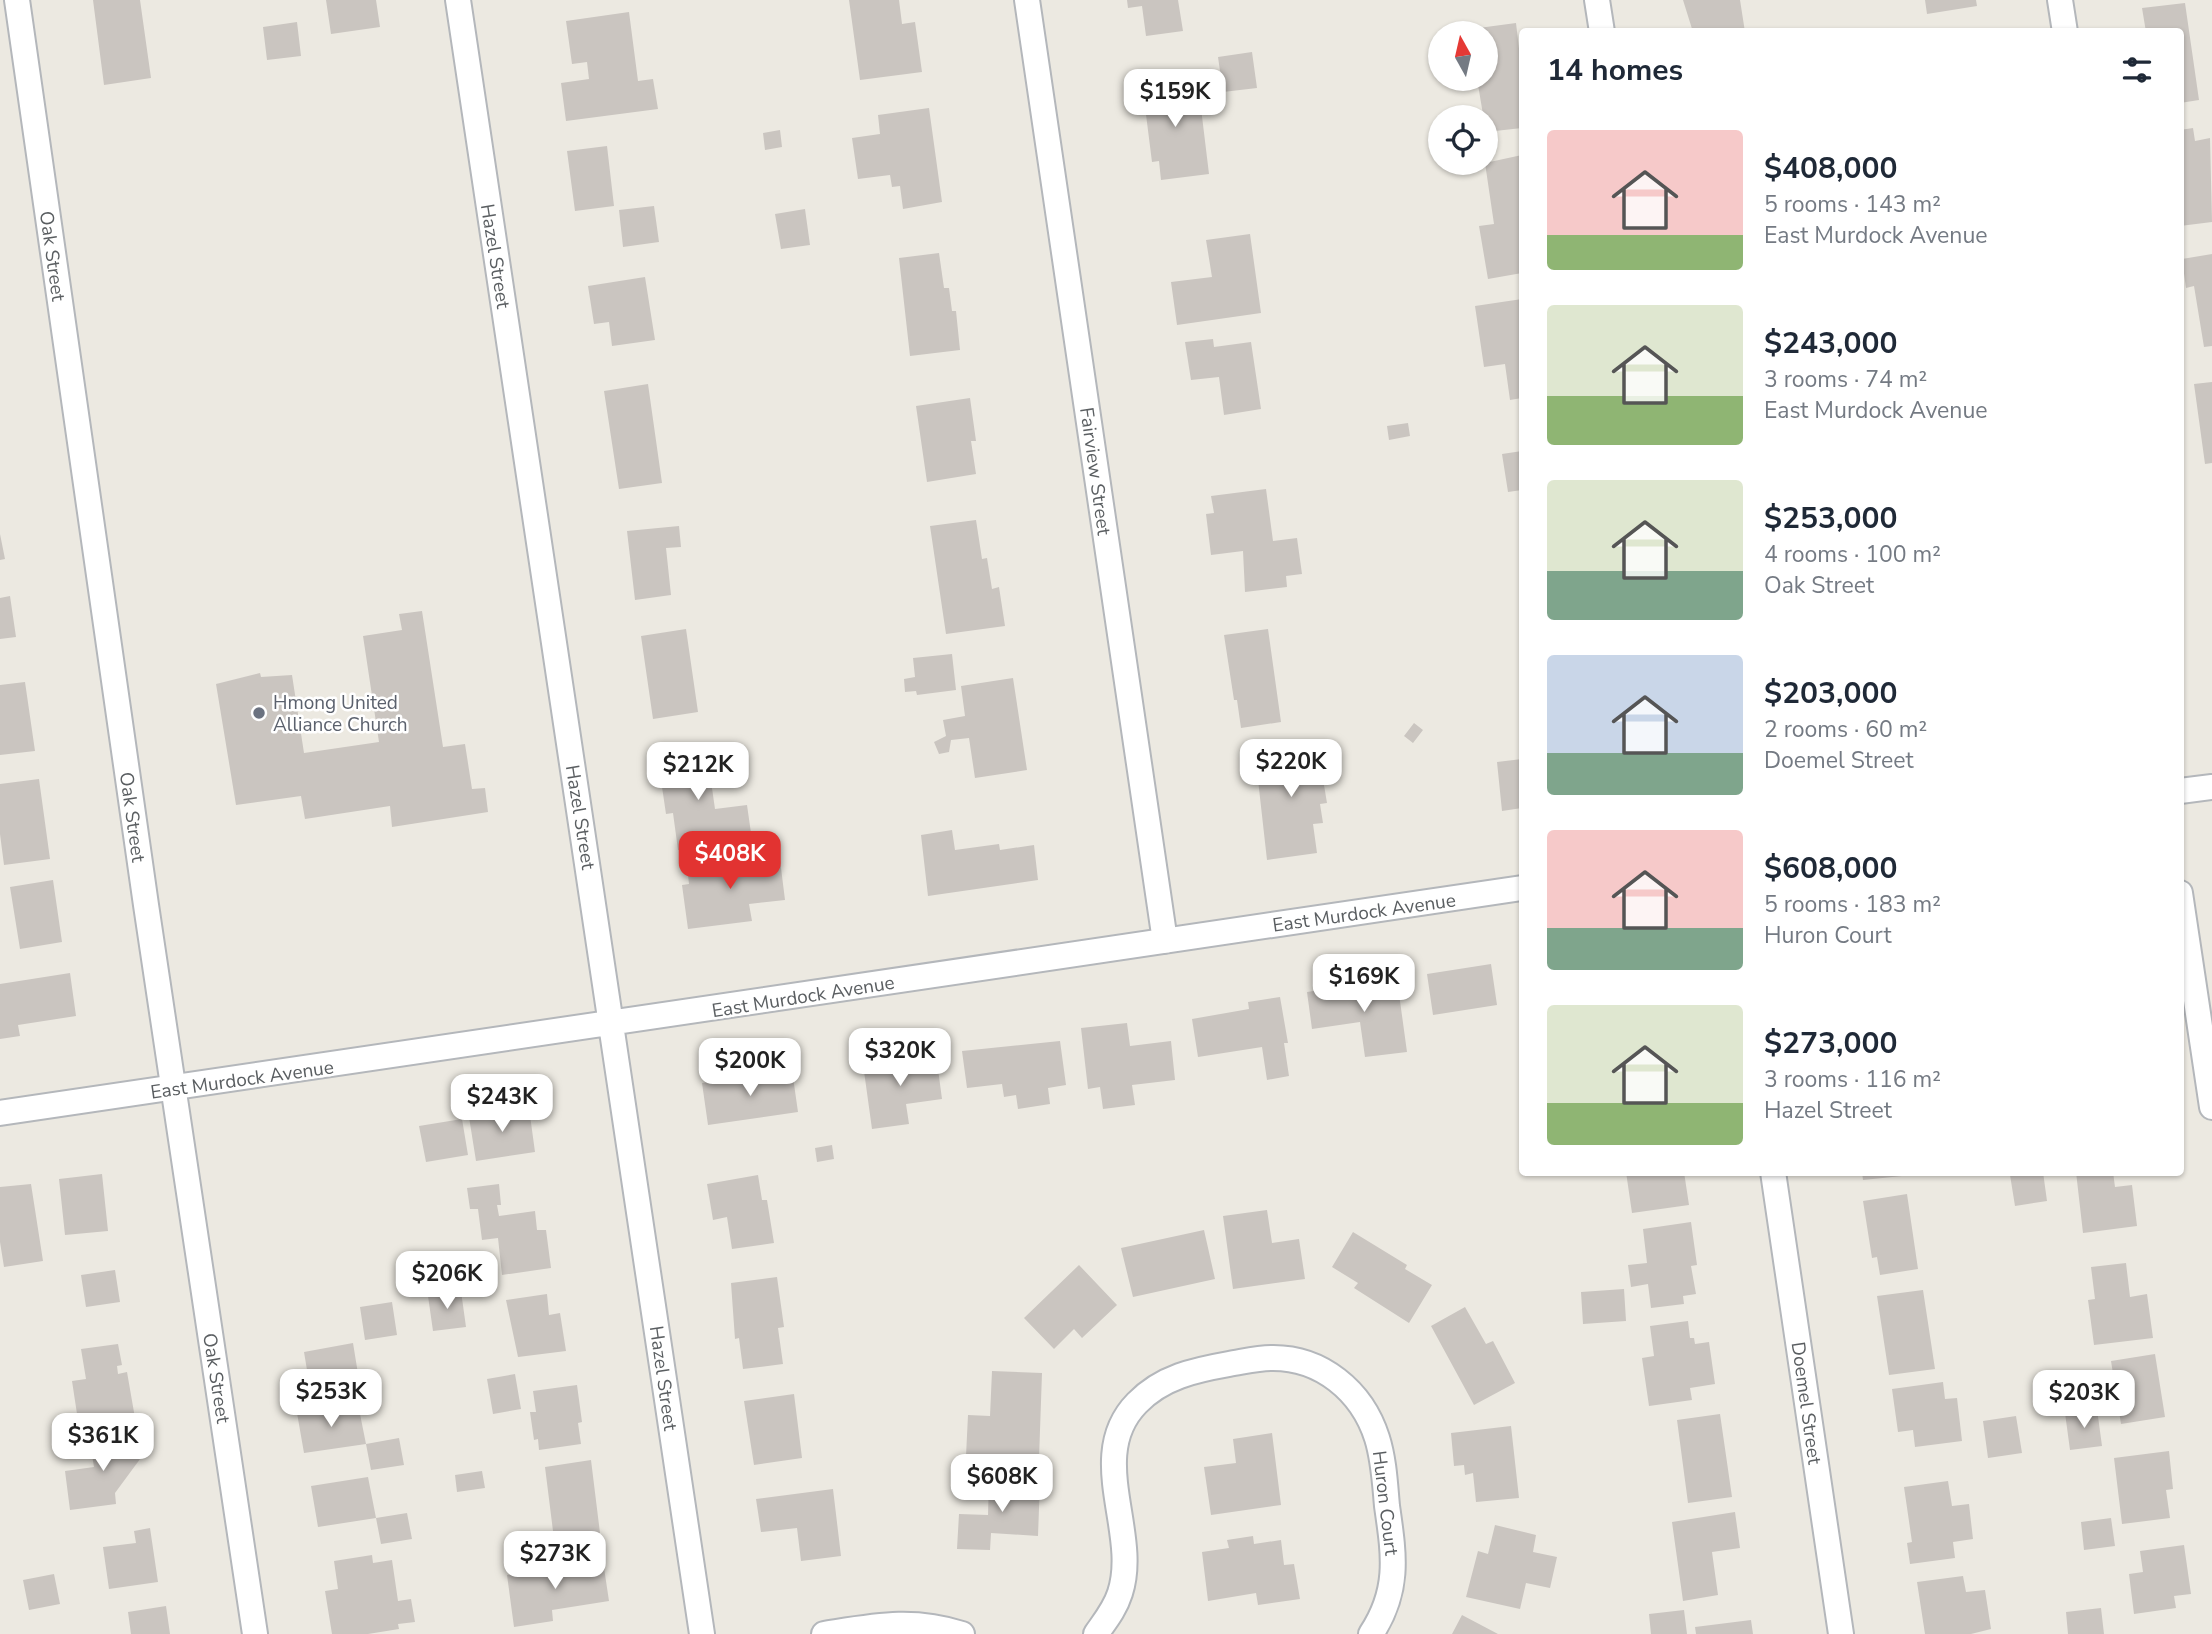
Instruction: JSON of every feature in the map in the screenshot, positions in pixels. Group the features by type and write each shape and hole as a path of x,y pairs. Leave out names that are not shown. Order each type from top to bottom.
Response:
{"street":[{"name":"Oak Street","path":"17,0 173,1090 255,1634"},
{"name":"Hazel Street","path":"458,0 702,1634"},
{"name":"Fairview Street","path":"1027,0 1165,942"},
{"path":"1597,0 1601,28"},
{"path":"2060,0 2064,28"},
{"path":"2184,791 2212,787"},
{"name":"East Murdock Avenue","path":"0,1113 173,1090 1519,888"},
{"path":"2184,920 2212,1107"},
{"name":"Doemel Street","path":"1774,1176 1841,1634"},
{"name":"Huron Court","path":"1096,1634 1111,1613 1121,1592 1124,1569 1114,1471 1115,1449 1136,1404 1180,1375 1269,1357 1313,1364 1331,1374 1366,1412 1377,1437 1395,1570 1387,1600 1371,1634"},
{"path":"824,1634 900,1623 939,1627 962,1634"}],"building":[{"path":"93,0 140,0 151,78 104,85"},
{"path":"326,0 376,0 380,27 331,34"},
{"path":"849,0 899,0 902,24 915,22 922,72 860,80"},
{"path":"1127,0 1178,0 1183,31 1146,36 1142,6 1128,8"},
{"path":"1683,0 1740,0 1744,28 1692,28"},
{"path":"1925,0 1976,0 1977,6 1927,14"},
{"path":"2185,3 2199,100 2184,102 2184,28 2145,28 2142,8"},
{"path":"629,12 638,81 653,79 658,109 566,121 561,83 589,79 587,62 572,64 566,21"},
{"path":"297,22 301,56 267,60 263,27"},
{"path":"1516,23 1519,48 1519,128 1498,131 1498,105 1481,105 1479,91 1498,91 1498,25"},
{"path":"1252,52 1257,88 1223,92 1218,57"},
{"path":"1189,77 1193,108 1201,108 1209,174 1161,180 1159,161 1152,162 1142,83"},
{"path":"929,108 942,202 903,209 900,186 892,187 890,175 858,179 852,138 880,134 878,115"},
{"path":"2193,128 2195,141 2210,138 2212,222 2184,226 2184,129"},
{"path":"780,130 782,147 765,150 763,133"},
{"path":"607,146 614,206 575,211 567,151"},
{"path":"1519,156 1519,274 1488,279 1479,226 1494,224 1487,175 1498,175 1498,160"},
{"path":"654,206 659,242 623,247 619,210"},
{"path":"805,209 810,245 781,249 775,214"},
{"path":"1250,234 1261,313 1177,325 1171,282 1212,277 1206,240"},
{"path":"939,253 944,288 949,288 952,311 956,311 960,350 910,356 899,258"},
{"path":"2212,254 2212,346 2204,347 2194,286 2186,288 2184,259"},
{"path":"645,277 655,340 612,346 609,322 594,324 588,286"},
{"path":"1519,299 1519,398 1510,400 1505,364 1484,367 1475,306"},
{"path":"1213,339 1214,347 1251,342 1261,409 1224,415 1219,377 1191,380 1185,342"},
{"path":"2212,382 2212,463 2205,464 2194,384"},
{"path":"648,384 662,483 619,489 604,391"},
{"path":"970,398 976,441 971,441 976,474 927,482 916,406"},
{"path":"1408,423 1410,436 1389,440 1387,426"},
{"path":"1519,451 1519,490 1508,492 1502,454"},
{"path":"1266,489 1273,541 1297,538 1302,574 1286,576 1287,587 1245,592 1243,551 1211,555 1206,514 1214,513 1211,496"},
{"path":"976,520 982,559 987,558 992,589 999,587 1005,626 946,634 930,526"},
{"path":"679,526 681,547 666,548 671,595 635,600 627,531"},
{"path":"0,534 5,559 0,560"},
{"path":"10,596 16,637 0,639 0,598"},
{"name":"Hmong United Alliance Church","path":"422,611 443,747 465,744 472,789 485,788 488,812 392,827 390,806 305,819 301,796 236,805 216,684 260,673 261,677 292,675 304,753 379,742 363,636 402,630 399,614"},
{"path":"686,629 698,712 653,719 641,636"},
{"path":"1268,629 1281,722 1241,728 1224,635"},
{"path":"952,654 956,690 917,695 916,691 905,692 904,679 915,677 913,658"},
{"path":"1013,678 1027,770 975,778 969,738 951,740 949,752 939,754 934,742 946,736 943,720 965,716 961,686"},
{"path":"25,682 35,751 0,755 0,685"},
{"path":"1414,723 1423,730 1413,743 1404,736"},
{"path":"1317,743 1327,803 1320,804 1323,823 1313,824 1317,853 1267,860 1255,753"},
{"path":"706,746 715,809 747,805 752,840 678,850 673,813 666,814 657,753"},
{"path":"1519,759 1519,808 1502,811 1497,762"},
{"path":"39,779 50,859 4,865 0,834 0,784"},
{"path":"952,830 955,850 999,844 1000,850 1034,845 1038,880 928,896 921,835"},
{"path":"745,858 746,864 780,860 785,900 749,904 752,921 688,929 682,885 689,884 687,866"},
{"path":"53,880 62,942 20,949 10,887"},
{"path":"1491,964 1497,1005 1433,1015 1427,974"},
{"path":"70,973 76,1016 18,1025 20,1036 0,1039 0,984"},
{"path":"1397,979 1407,1052 1365,1057 1360,1022 1312,1029 1307,992"},
{"path":"1280,997 1288,1043 1284,1043 1289,1076 1267,1080 1262,1047 1198,1057 1192,1019 1249,1009 1248,1002"},
{"path":"1127,1023 1130,1046 1171,1041 1175,1080 1132,1085 1135,1105 1103,1109 1100,1087 1088,1089 1081,1028"},
{"path":"1060,1041 1066,1085 1048,1088 1050,1104 1018,1109 1016,1095 1004,1097 1002,1084 967,1088 962,1051"},
{"path":"936,1054 942,1099 906,1104 909,1124 872,1129 863,1064"},
{"path":"792,1070 798,1112 708,1125 702,1083"},
{"path":"529,1108 535,1152 476,1161 469,1117"},
{"path":"462,1119 468,1155 426,1162 419,1126"},
{"path":"832,1145 834,1159 817,1162 815,1148"},
{"path":"102,1174 108,1231 65,1235 59,1179"},
{"path":"758,1175 762,1200 767,1200 774,1243 732,1249 727,1217 713,1220 707,1184"},
{"path":"1627,1176 1685,1176 1689,1205 1632,1213"},
{"path":"1862,1176 1902,1176 1863,1180"},
{"path":"2010,1176 2044,1176 2047,1201 2015,1206"},
{"path":"2076,1176 2114,1176 2115,1187 2132,1185 2137,1226 2083,1233"},
{"path":"31,1184 43,1261 4,1267 0,1242 0,1187"},
{"path":"499,1184 499,1216 535,1211 537,1230 546,1230 551,1268 502,1275 498,1238 482,1240 478,1209 470,1209 467,1188"},
{"path":"1907,1194 1918,1269 1880,1275 1877,1257 1872,1258 1863,1201"},
{"path":"1267,1210 1272,1243 1299,1239 1305,1279 1233,1289 1223,1216"},
{"path":"1691,1222 1697,1265 1691,1266 1696,1294 1683,1296 1684,1304 1651,1308 1648,1284 1631,1287 1628,1265 1647,1263 1643,1229"},
{"path":"1204,1230 1215,1279 1133,1297 1121,1248"},
{"path":"1353,1232 1407,1265 1405,1269 1432,1285 1409,1323 1354,1288 1358,1283 1332,1267"},
{"path":"2126,1263 2130,1297 2147,1294 2153,1338 2094,1345 2088,1300 2095,1299 2091,1267"},
{"path":"1079,1265 1117,1305 1082,1338 1074,1329 1054,1349 1024,1318"},
{"path":"115,1270 120,1302 86,1307 81,1275"},
{"path":"777,1277 784,1327 778,1328 783,1364 743,1369 739,1338 735,1339 731,1283"},
{"path":"1624,1289 1626,1321 1583,1324 1581,1292"},
{"path":"1923,1290 1935,1369 1889,1375 1877,1296"},
{"path":"461,1291 466,1327 433,1331 428,1296"},
{"path":"547,1294 549,1315 560,1313 566,1351 518,1357 506,1300"},
{"path":"392,1302 397,1335 365,1340 360,1307"},
{"path":"1465,1307 1486,1344 1493,1341 1515,1383 1474,1405 1431,1326"},
{"path":"1688,1321 1690,1338 1694,1338 1695,1344 1709,1342 1715,1384 1690,1388 1692,1400 1649,1406 1642,1358 1654,1356 1650,1326"},
{"path":"353,1343 360,1386 311,1394 304,1352"},
{"path":"118,1344 122,1365 117,1366 118,1374 127,1372 135,1418 79,1427 72,1381 86,1379 81,1349"},
{"path":"2155,1354 2165,1417 2121,1424 2111,1361"},
{"path":"992,1371 1042,1373 1039,1459 966,1456 968,1415 990,1416"},
{"path":"515,1374 521,1409 493,1414 487,1379"},
{"path":"1943,1382 1945,1399 1957,1398 1962,1441 1915,1447 1913,1430 1898,1432 1892,1389"},
{"path":"577,1385 582,1422 578,1423 581,1444 539,1450 538,1439 534,1440 530,1412 536,1412 533,1391"},
{"path":"794,1394 802,1458 754,1465 744,1401"},
{"path":"358,1404 366,1444 304,1453 297,1413"},
{"path":"2097,1409 2102,1446 2070,1450 2065,1413"},
{"path":"1720,1414 1732,1497 1688,1503 1677,1420"},
{"path":"2016,1416 2022,1453 1988,1458 1983,1421"},
{"path":"1511,1426 1519,1498 1476,1502 1473,1473 1465,1475 1464,1465 1454,1466 1451,1433"},
{"path":"1272,1433 1281,1505 1211,1515 1204,1467 1236,1463 1233,1439"},
{"path":"140,1436 143,1455 115,1493 116,1504 70,1510 65,1471 94,1467 90,1443"},
{"path":"399,1438 404,1465 371,1470 366,1444"},
{"path":"2169,1451 2173,1489 2166,1490 2170,1518 2122,1524 2114,1458"},
{"path":"591,1460 600,1533 554,1539 545,1467"},
{"path":"482,1471 485,1488 457,1492 455,1475"},
{"path":"368,1477 376,1518 318,1527 311,1486"},
{"path":"989,1479 1040,1481 1038,1536 991,1533 990,1550 957,1549 959,1514 988,1515"},
{"path":"1948,1481 1952,1506 1969,1504 1973,1539 1953,1542 1955,1558 1910,1564 1907,1543 1912,1542 1904,1487"},
{"path":"833,1489 841,1556 801,1561 797,1528 761,1532 756,1499"},
{"path":"1735,1512 1740,1548 1712,1552 1718,1595 1683,1601 1672,1522"},
{"path":"407,1513 412,1539 381,1544 376,1518"},
{"path":"2111,1518 2115,1546 2084,1550 2081,1522"},
{"path":"1495,1525 1536,1535 1533,1552 1557,1557 1550,1588 1526,1583 1520,1609 1466,1597 1478,1551 1488,1554"},
{"path":"150,1528 158,1582 109,1589 103,1547 136,1543 134,1531"},
{"path":"1253,1536 1254,1544 1281,1540 1284,1565 1294,1564 1300,1599 1258,1605 1256,1593 1208,1601 1202,1552 1229,1548 1227,1540"},
{"path":"2184,1545 2191,1594 2174,1596 2176,1608 2134,1614 2129,1574 2143,1572 2140,1551"},
{"path":"372,1555 373,1563 392,1560 398,1601 411,1599 415,1622 398,1624 399,1629 368,1634 332,1634 325,1591 338,1589 334,1561"},
{"path":"603,1561 609,1601 552,1610 553,1621 514,1627 507,1575"},
{"path":"54,1574 60,1604 29,1610 23,1580"},
{"path":"1963,1576 1966,1592 1985,1590 1991,1629 1971,1634 1925,1634 1917,1582"},
{"path":"166,1606 170,1634 131,1634 128,1612"},
{"path":"2101,1608 2104,1634 2068,1634 2066,1612"},
{"path":"1684,1610 1687,1634 1651,1634 1649,1614"},
{"path":"1462,1615 1498,1634 1452,1634"},
{"path":"1751,1620 1753,1634 1696,1634 1695,1627"}],"place":[{"name":"Hmong United Alliance Church","path":"259,713"}]}
